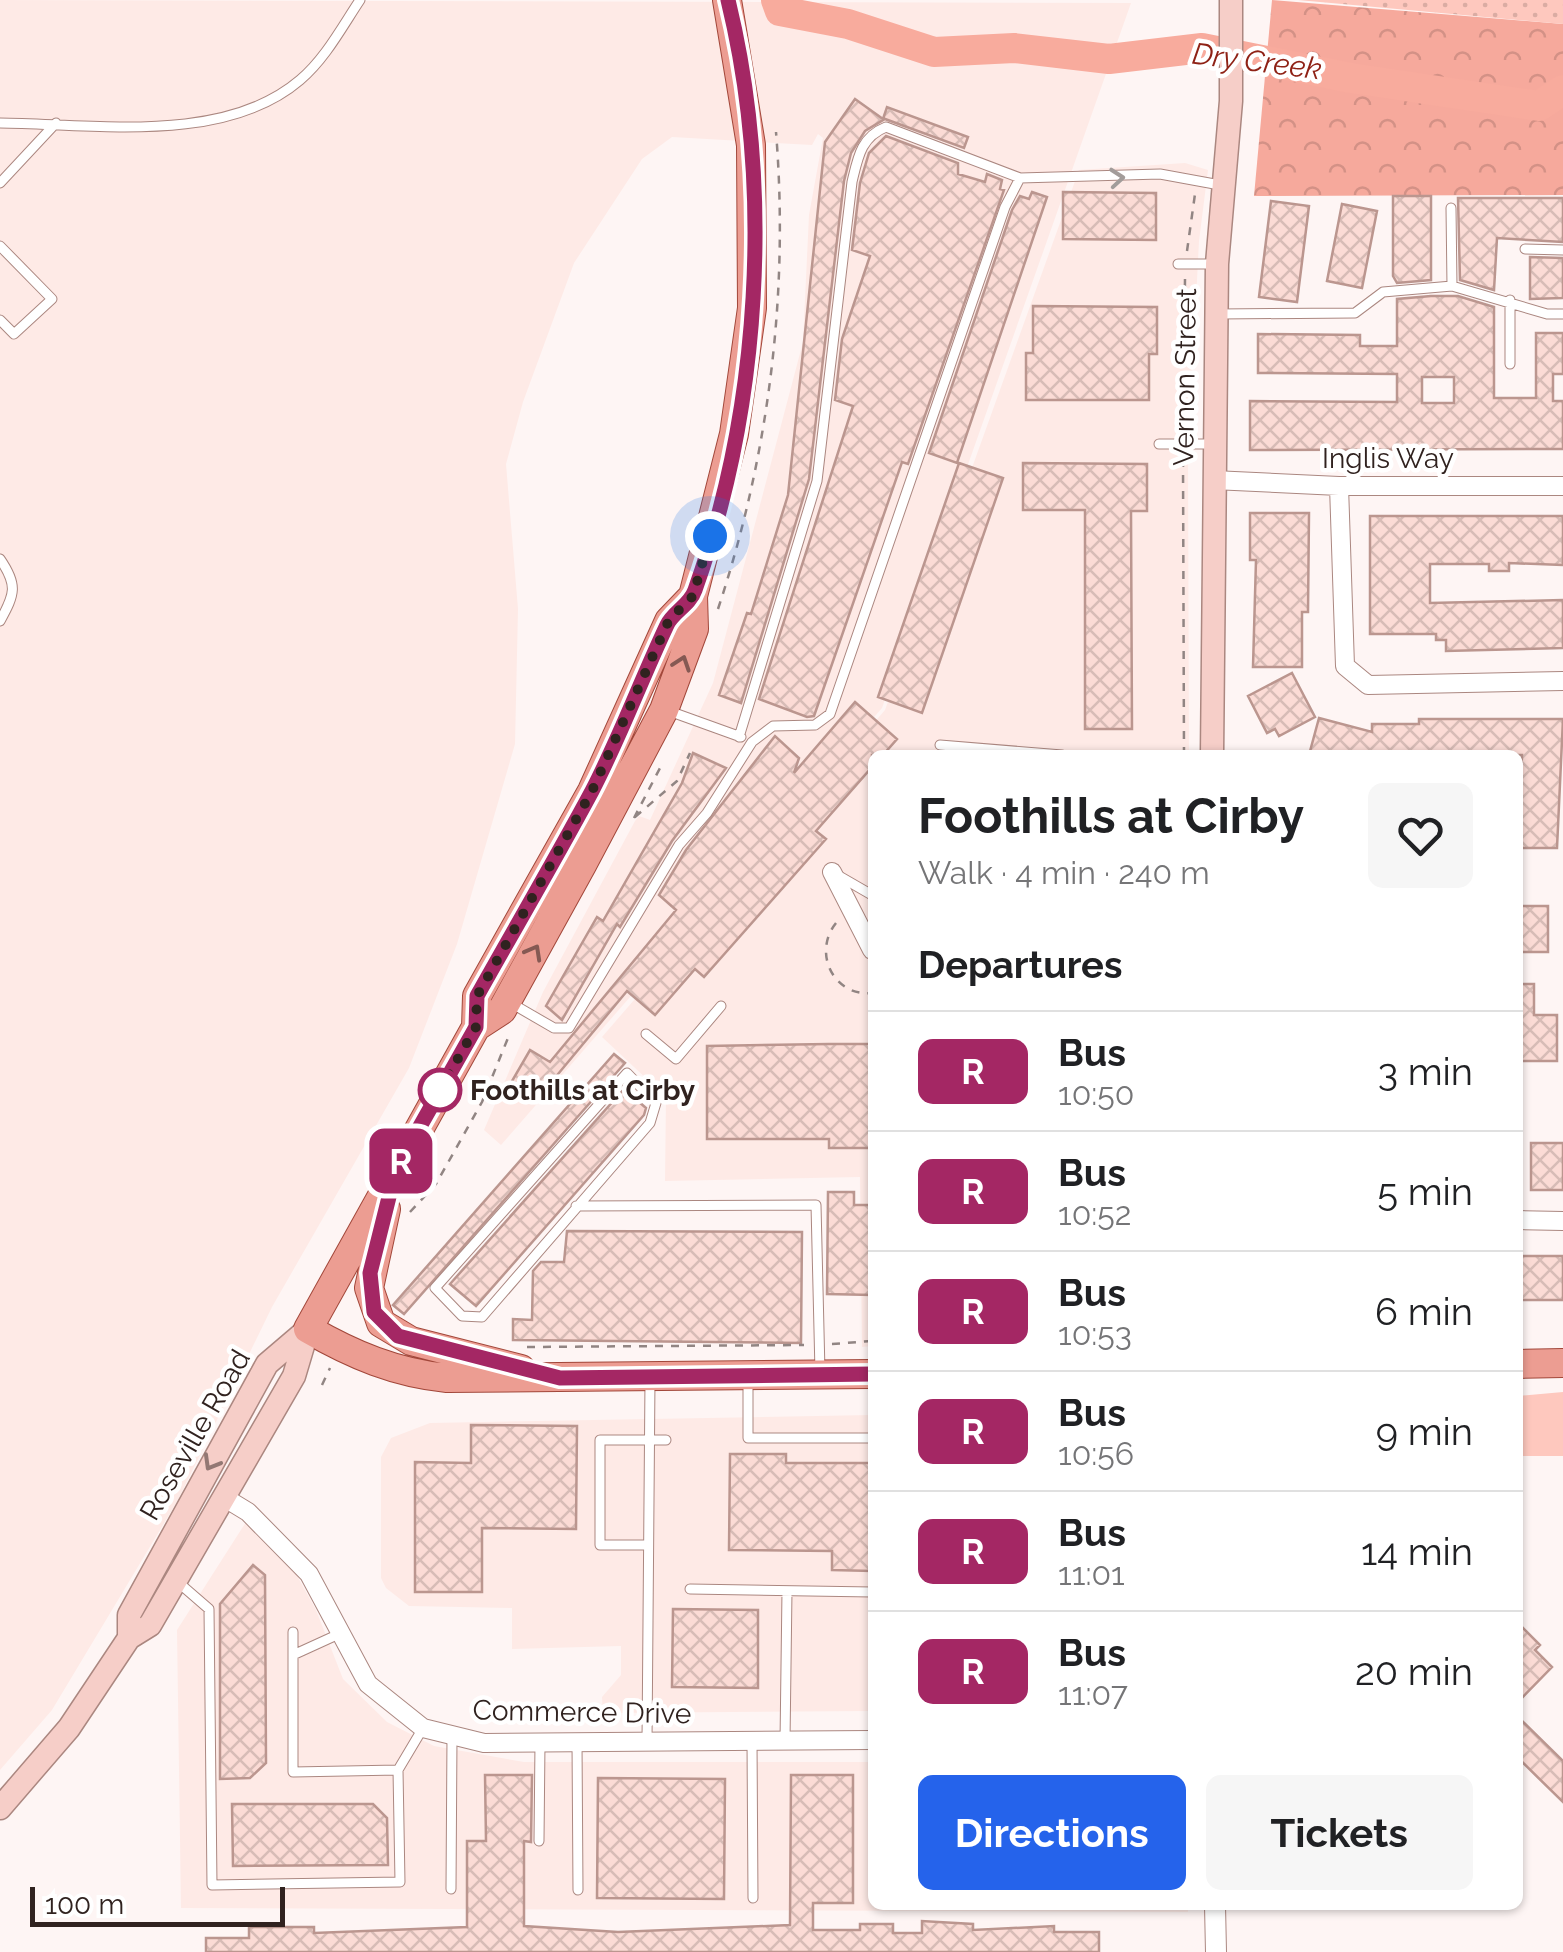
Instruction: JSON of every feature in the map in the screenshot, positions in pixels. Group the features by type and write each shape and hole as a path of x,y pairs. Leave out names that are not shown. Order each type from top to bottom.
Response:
{"main road":[{"path":"728,0 751,145 752,308 719,506 693,596 694,629 664,710 502,1010 476,1027 308,1329 355,1355 423,1376 868,1374"},
{"name":"Vernon Street","path":"1212,750 1217,264 1231,100 1231,0"},
{"path":"476,1027 477,996 592,791 669,620 693,596"},
{"path":"396,1169 369,1288 381,1323 412,1342 560,1378"},
{"name":"Roseville Road","path":"0,1808 69,1728 129,1638 150,1625 294,1376 308,1329"},
{"name":"Roseville Road","path":"129,1638 128,1614 267,1364 308,1329"},
{"path":"1523,1364 1563,1362"}],"street":[{"name":"Inglis Way","path":"1213,480 1339,486 1563,486"},
{"path":"1339,486 1345,666 1368,685 1563,681"},
{"path":"832,872 868,943"},
{"path":"1523,1220 1563,1221"},
{"name":"Commerce Drive","path":"224,1498 248,1512 309,1574 368,1684 423,1728 484,1743 868,1740"},
{"path":"1216,1910 1216,1952"}],"lane":[{"path":"0,123 209,122 260,107 302,79 360,0"},
{"path":"0,182 56,124"},
{"path":"740,737 816,481 852,182 861,146 886,126 1020,178 1160,174 1223,186"},
{"path":"507,1000 554,1028 569,1028 679,845 708,813 752,742 773,726 816,725 830,714 1004,207 1020,178"},
{"path":"1451,208 1452,286"},
{"path":"0,246 52,298 14,334 0,320"},
{"path":"1525,249 1563,250"},
{"path":"1182,264 1217,264"},
{"path":"1216,314 1355,313 1384,292 1452,286 1548,314 1563,314"},
{"path":"1510,300 1510,364"},
{"path":"1160,444 1214,444"},
{"path":"0,558 14,579 16,593 0,621"},
{"path":"664,710 752,742"},
{"path":"940,745 1001,750"},
{"path":"832,872 868,893"},
{"path":"646,1034 676,1058 721,1006"},
{"path":"576,1206 650,1123 656,1103 627,1073 435,1288 462,1316 482,1316 576,1206 816,1205 820,1374"},
{"path":"748,1375 748,1438 868,1438"},
{"path":"647,1742 650,1376"},
{"path":"647,1546 600,1546 600,1440 666,1440"},
{"path":"177,1582 209,1608 212,1884 400,1882 398,1770 423,1728"},
{"path":"690,1589 868,1592"},
{"path":"785,1740 787,1591"},
{"path":"293,1632 293,1772 398,1770"},
{"path":"293,1654 339,1634"},
{"path":"451,1889 452,1737"},
{"path":"752,1741 753,1898"},
{"path":"540,1742 540,1842"},
{"path":"576,1742 578,1890"}],"path":[{"path":"1184,750 1182,264 1199,180"},
{"path":"634,818 676,781 690,753"},
{"path":"851,914 832,926 827,936 828,966 850,991 868,993"}],"shaded area":[{"path":"0,0 1131,3 882,708 501,1145 484,1130 543,992 635,821 639,816 650,820 713,683 803,342 809,215 823,138 818,134 812,145 672,137 642,159 574,263 523,402 506,464 518,609 515,744 457,944 409,1068 272,1307 178,1500 52,1710 0,1770"},
{"path":"1298,0 1563,0 1563,24"},
{"path":"1185,163 1208,170 1199,241 1188,454 1189,750 868,750 868,1346 862,1347 860,1177 665,1181 666,1097 602,1037 885,710 1079,170"},
{"path":"1563,1392 1563,1456 1523,1456 1523,1396"},
{"path":"868,1415 868,1711 603,1713 602,1697 621,1675 621,1646 512,1649 512,1608 409,1606 386,1588 381,1578 381,1457 391,1438 430,1423"},
{"path":"246,1522 295,1572 316,1610 343,1679 387,1722 434,1746 524,1762 868,1762 868,1910 1188,1912 181,1908 177,1630"}],"green space":[{"path":"1272,0 1563,24 1563,195 1254,196"}],"building":[{"path":"855,99 883,119 887,107 968,137 964,148 885,119 865,131 851,153 844,181 809,479 741,703 719,695 747,613 751,614 788,495 825,142"},
{"path":"886,136 958,163 958,174 985,182 987,174 1002,180 1000,189 1004,190 908,464 902,462 814,716 807,717 759,699 853,406 835,400 842,339 870,256 852,250 860,183 869,153"},
{"path":"1032,192 1047,197 957,463 929,453 1012,210 1020,196 1029,199"},
{"path":"1063,192 1156,193 1156,240 1063,239"},
{"path":"1393,196 1431,196 1431,280 1397,283 1393,276"},
{"path":"1458,198 1563,198 1563,242 1497,238 1494,290 1460,280"},
{"path":"1271,201 1309,206 1297,302 1259,297"},
{"path":"1342,204 1377,211 1362,288 1327,281"},
{"path":"1530,257 1563,258 1563,298 1530,299"},
{"path":"1458,296 1494,307 1494,398 1536,398 1536,333 1563,333 1563,374 1553,374 1553,401 1563,401 1563,449 1250,450 1250,401 1397,402 1397,374 1258,373 1258,334 1360,335 1360,346 1397,346 1397,299","holes":["1422,377 1454,377 1454,403 1422,403"]},
{"path":"1033,306 1157,307 1157,354 1149,354 1149,400 1026,400 1026,353 1033,353"},
{"path":"959,463 1003,478 922,713 878,697"},
{"path":"1023,463 1147,464 1147,511 1131,511 1132,729 1085,729 1085,510 1023,510"},
{"path":"1250,513 1309,513 1308,612 1302,612 1302,667 1253,667 1256,560 1250,560"},
{"path":"1370,516 1563,516 1563,565 1509,563 1509,571 1489,571 1489,564 1430,564 1430,603 1563,600 1563,648 1446,651 1446,640 1436,640 1436,634 1370,634"},
{"path":"1292,673 1315,717 1279,736 1275,729 1267,733 1248,696"},
{"path":"855,702 897,739 887,750 868,750 868,772 816,831 826,839 704,977 695,969 655,1015 627,991 539,1097 512,1081 530,1050 550,1062 676,910 659,895 686,850 775,736 799,758 794,773"},
{"path":"1319,718 1372,732 1372,724 1419,724 1419,719 1563,719 1557,848 1523,848 1523,750 1310,750"},
{"path":"693,753 726,768 672,841 620,927 617,924 562,1020 546,1006 597,917 603,921 682,783"},
{"path":"1523,906 1548,906 1548,952 1523,952"},
{"path":"1523,984 1534,984 1534,1015 1557,1015 1557,1061 1523,1061"},
{"path":"868,1044 868,1148 829,1148 829,1139 707,1139 707,1046"},
{"path":"614,1054 625,1063 404,1314 393,1305"},
{"path":"624,1089 646,1108 644,1115 476,1306 450,1284"},
{"path":"1531,1143 1563,1143 1563,1190 1531,1190"},
{"path":"828,1192 854,1192 854,1205 868,1205 868,1295 827,1294"},
{"path":"567,1231 802,1232 801,1343 513,1340 513,1319 532,1320 533,1271 541,1262 564,1262"},
{"path":"1523,1256 1563,1256 1563,1300 1523,1300"},
{"path":"471,1425 577,1426 576,1529 482,1528 482,1592 415,1592 415,1462 471,1463"},
{"path":"730,1454 786,1454 786,1463 868,1463 868,1571 832,1570 832,1551 729,1550"},
{"path":"253,1565 265,1575 266,1763 250,1778 220,1779 220,1604"},
{"path":"673,1609 758,1610 758,1688 672,1687"},
{"path":"1523,1628 1540,1645 1535,1650 1552,1667 1523,1697"},
{"path":"1523,1722 1563,1761 1563,1802 1523,1763"},
{"path":"485,1775 532,1775 531,1842 524,1841 524,1926 618,1932 790,1925 791,1775 853,1775 853,1903 813,1903 813,1930 860,1930 860,1924 893,1924 893,1933 922,1933 922,1921 973,1924 973,1930 1054,1926 1054,1932 1099,1932 1099,1952 206,1952 206,1938 249,1938 249,1927 314,1927 314,1933 467,1927 467,1841 486,1841"},
{"path":"598,1778 725,1779 724,1899 597,1898"},
{"path":"232,1804 373,1804 387,1818 388,1865 233,1866"}],"waterway":[{"name":"Dry Creek","path":"776,0 780,11 848,24 934,52 1014,48 1109,59 1202,48 1351,78 1539,106 1563,90"}],"bus line":[{"name":"R","path":"728,0 751,145 752,308 719,506 693,596 669,620 592,791 477,996 476,1027 396,1169 369,1288 374,1312 398,1336 560,1378 868,1374"}],"place":[{"name":"Foothills at Cirby","path":"440,1090"}],"route":[{"path":"440,1090 476,1027 477,996 592,791 669,620 693,596 710,536"}]}
